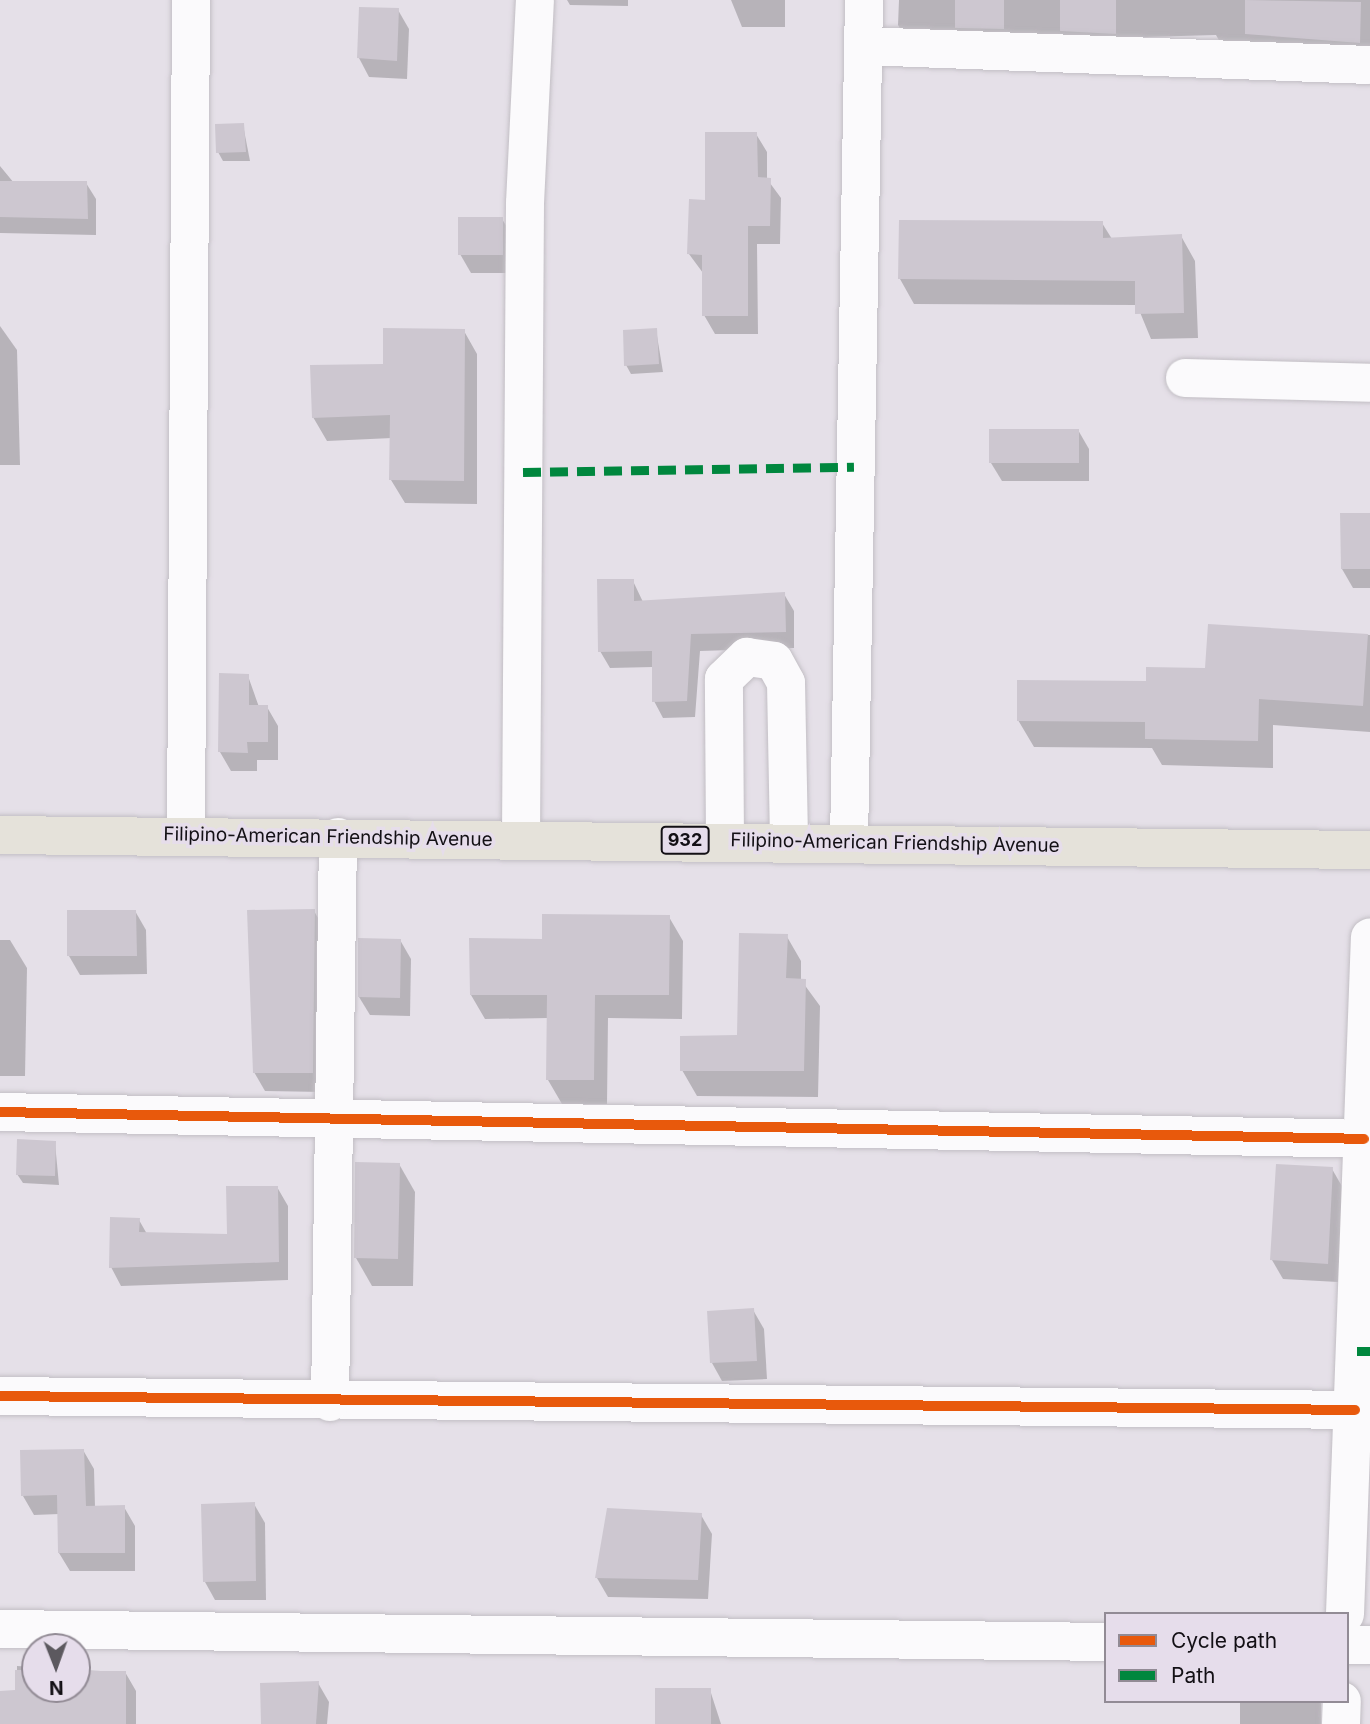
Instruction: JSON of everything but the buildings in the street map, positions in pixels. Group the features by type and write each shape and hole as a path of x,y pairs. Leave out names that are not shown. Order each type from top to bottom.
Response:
{"main road":[{"name":"Filipino-American Friendship Avenue","path":"0,835 725,840 1370,850"}],"street":[{"path":"186,836 191,0"},
{"path":"521,839 525,203 535,0"},
{"path":"849,842 864,0"},
{"path":"863,46 1370,65"},
{"path":"1185,378 1370,383"},
{"path":"725,840 724,679 747,657 774,661 786,682 789,841"},
{"path":"330,1402 338,837"},
{"path":"1345,1612 1355,1410 1370,937"},
{"path":"0,1112 334,1114 1364,1139"},
{"path":"0,1396 330,1402 1355,1410"},
{"path":"0,1629 1104,1642"},
{"path":"1349,1645 1370,1646"},
{"path":"1341,1724 1342,1703"}],"marked path":[{"path":"523,472 854,467"},
{"path":"1357,1351 1370,1351"}],"cycle path":[{"path":"0,1112 1364,1139"},
{"path":"0,1396 1355,1410"}]}
